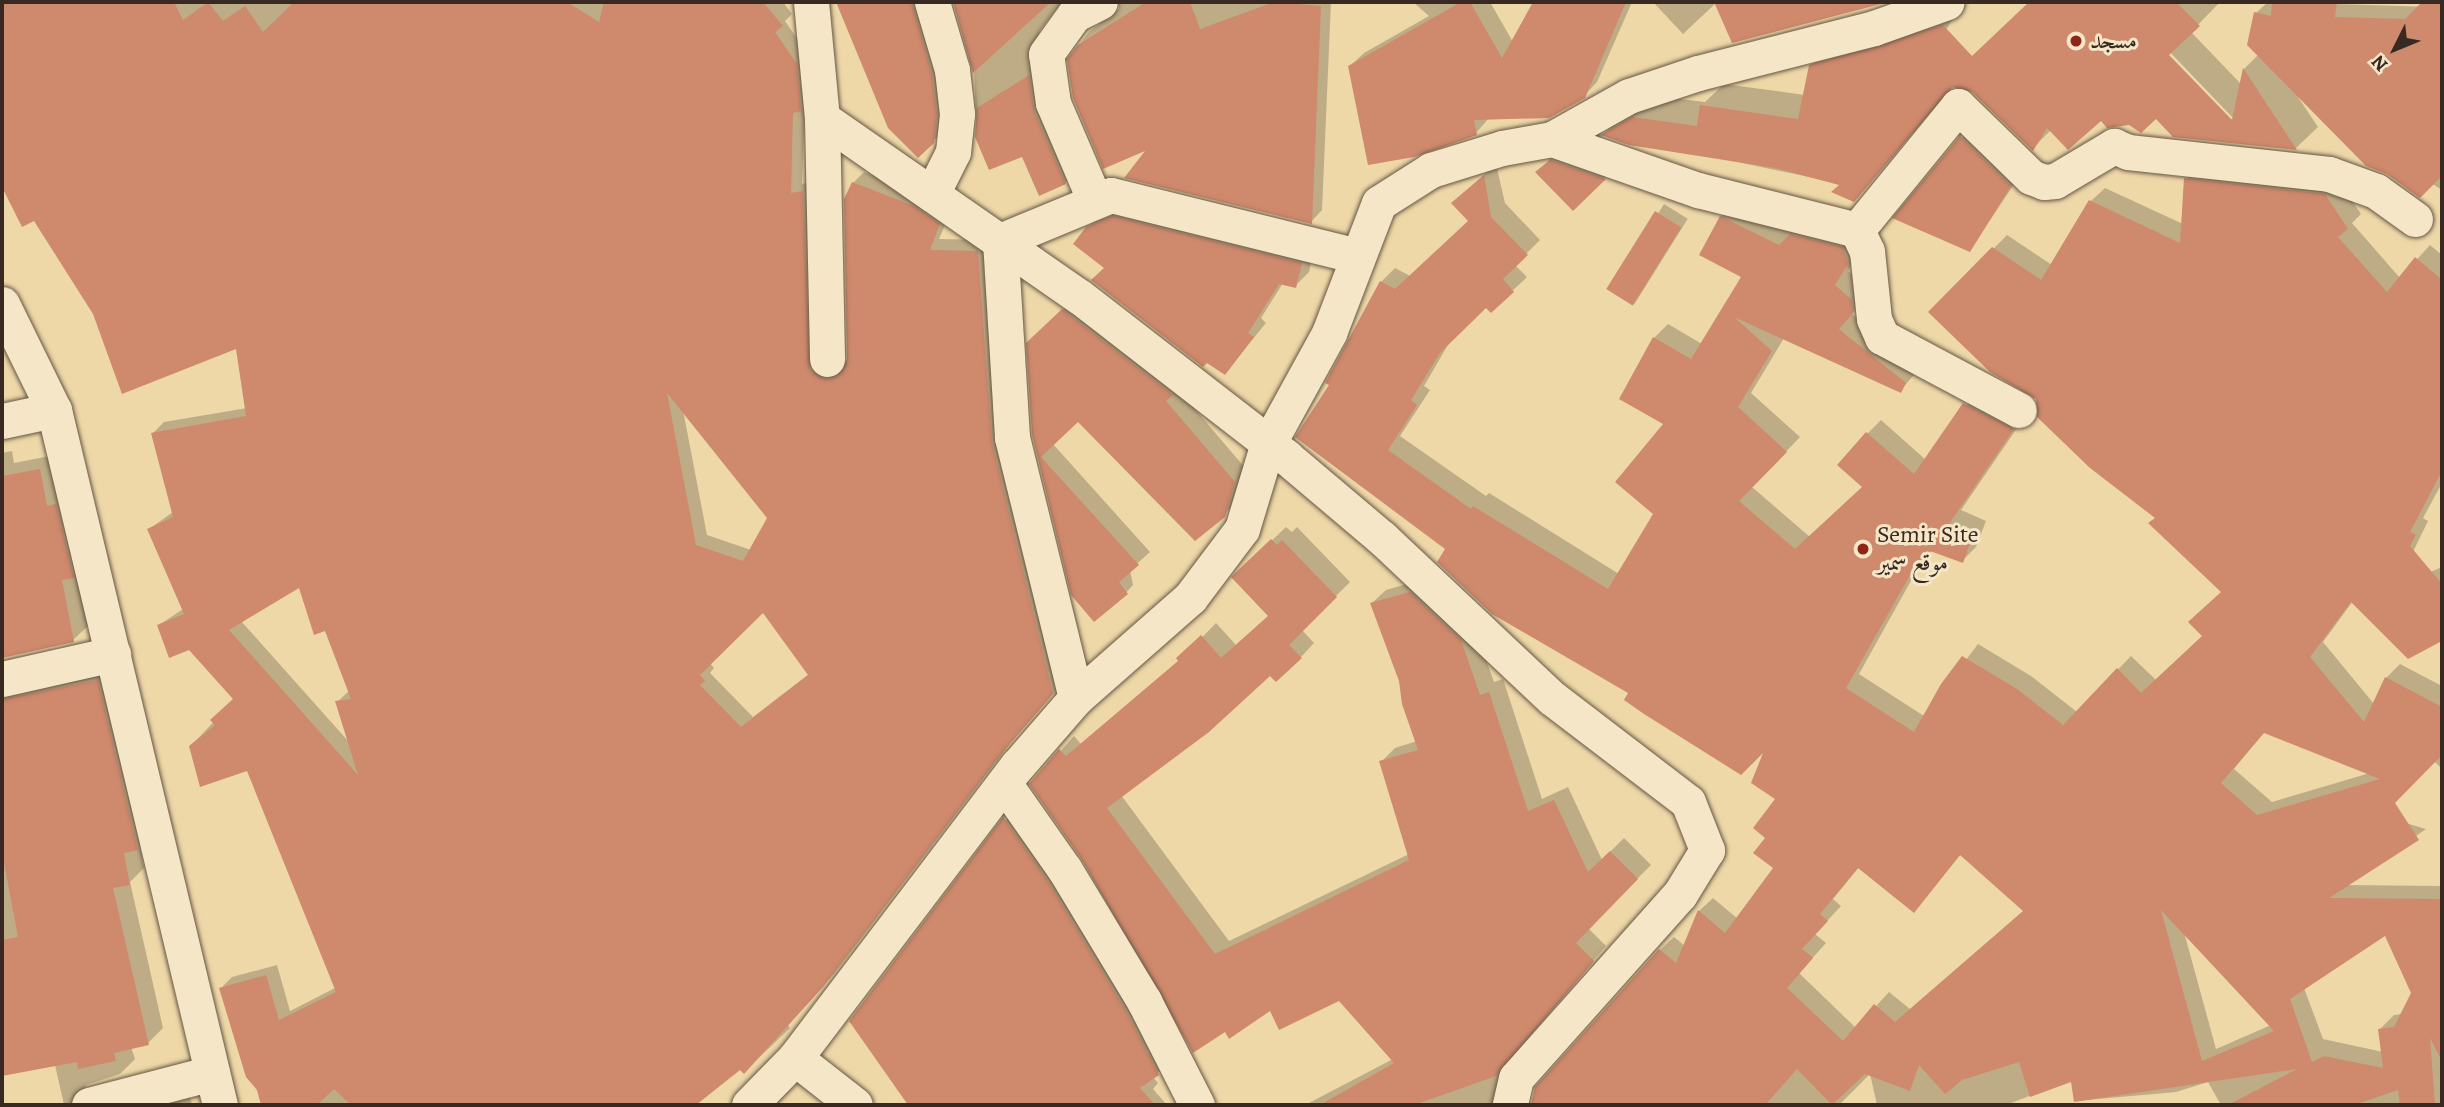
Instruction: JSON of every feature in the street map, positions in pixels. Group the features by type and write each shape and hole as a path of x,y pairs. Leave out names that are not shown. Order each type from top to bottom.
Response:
{"street":[{"path":"811,2 821,118 827,359"},
{"path":"932,2 952,71 957,114 953,152 932,194"},
{"path":"1095,201 1053,103 1046,54 1074,15 1100,2"},
{"path":"748,1105 795,1058 1004,783 1076,698 1190,598 1242,529 1267,446 1329,333 1379,204 1431,170 1502,148 1552,139 1629,96 1698,73 1874,28 1947,2"},
{"path":"1857,230 1958,106 2031,177 2044,182 2055,181 2114,146 2128,152 2329,174 2375,191 2414,219"},
{"path":"821,118 1080,296 1382,538 1552,698 1688,802 1707,850 1680,894 1516,1077 1510,1105"},
{"path":"1552,139 1698,190 1857,230"},
{"path":"1000,240 1111,195 1358,256"},
{"path":"1857,230 1867,251 1874,319 1882,337 2019,410"},
{"path":"1000,240 1012,437 1076,698"},
{"path":"2,304 54,410 216,1089 89,1105"},
{"path":"2,421 54,410"},
{"path":"2,679 113,654"},
{"path":"1004,783 1065,870 1130,977 1197,1105"},
{"path":"795,1058 855,1105"}],"building":[{"path":"2,2 174,2 183,20 208,2 223,21 245,6 263,32 294,2 567,2 599,22 604,2 763,2 783,26 775,32 797,64 801,111 793,113 791,193 803,191 810,370 827,379 837,376 847,359 844,199 852,182 914,206 940,224 930,250 978,251 992,442 1053,694 1001,754 823,987 744,1074 740,1070 696,1105 351,1105 334,1089 317,1105 261,1105 257,1090 246,1077 219,988 266,975 279,1020 336,992 247,771 200,787 189,746 215,725 210,720 233,699 189,650 169,658 157,625 184,614 147,529 173,517 151,433 246,416 236,349 122,394 93,314 34,221 22,227 2,187","holes":["667,393 767,518 743,561 696,545","299,588 314,635 325,631 351,699 335,701 358,775 229,630","763,613 808,675 741,727 700,685 705,681 700,675"]},
{"path":"836,2 912,2 932,74 937,114 934,143 918,158 888,128"},
{"path":"953,2 1051,2 973,73"},
{"path":"1146,2 1190,2 1200,29 1274,2 1321,6 1312,224 1124,178 1145,151 1103,169 1073,98 1067,59 1078,45"},
{"path":"1461,2 1470,2 1502,58 1533,2 1626,2 1585,98 1549,118 1474,120 1477,135 1414,157 1368,165 1348,66"},
{"path":"1714,2 1888,2 1732,43"},
{"path":"2029,2 2176,2 2200,26 2169,55 2232,120 2243,68 2297,150 2173,137 2156,119 2141,133 2129,125 2107,128 2101,121 2068,150 2047,128 2033,151 1972,92 1952,87 1854,202 1831,192 1839,185 1775,168 1629,145 1601,135 1632,117 1697,126 1700,105 1798,119 1809,65 1943,25 1972,56"},
{"path":"2272,2 2337,2 2335,17 2405,19 2422,2 2442,2 2442,176 2420,198 2387,174 2366,166 2247,45 2254,12 2271,16"},
{"path":"1029,75 1034,111 1066,184 1039,196 1022,157 989,170 975,137 977,108"},
{"path":"1960,136 2011,186 1970,252 1892,218"},
{"path":"1550,160 1606,179 1573,211 1535,172"},
{"path":"1484,175 1491,217 1528,255 1503,279 1514,292 1491,313 1486,308 1440,353 1411,400 1417,405 1388,450 1471,509 1473,506 1608,589 1653,514 1615,482 1663,424 1619,399 1653,337 1691,359 1741,277 1699,255 1720,216 1779,245 1790,234 1843,247 1848,264 1835,285 1852,300 1853,313 1839,329 1906,383 1901,393 1734,317 1772,351 1738,407 1787,452 1739,501 1795,549 1862,487 1837,465 1866,432 1914,474 1963,403 2014,429 1949,524 1973,535 1963,563 1930,551 1920,565 1917,563 1846,688 1914,732 1941,684 1962,656 2017,689 2063,725 2117,668 2141,693 2202,636 2188,622 2221,592 2148,523 2155,518 2090,468 2037,417 2036,399 1990,372 1928,312 1992,247 2041,280 2089,200 2180,243 2184,178 2325,194 2348,229 2338,237 2387,292 2415,257 2442,280 2442,471 2410,532 2416,535 2410,546 2442,584 2442,641 2408,659 2351,602 2310,657 2364,722 2385,677 2442,707 2442,755 2395,803 2419,840 2329,898 2442,899 2442,1061 2430,1038 2435,1105 2400,1105 2398,1090 2354,1105 2228,1105 2297,1069 2074,1102 2071,1082 2030,1097 2019,1062 1962,1080 1945,1094 1919,1065 1910,1091 1865,1074 1832,1105 1797,1069 1765,1105 1531,1105 1535,1087 1659,949 1676,963 1698,910 1725,933 1773,868 1753,853 1765,838 1753,828 1775,799 1751,783 1763,753 1741,775 1624,700 1628,693 1492,614 1437,562 1445,549 1295,437 1329,385 1325,383 1380,281 1395,289 1468,221 1451,203","holes":["2264,733 2380,779 2257,815 2221,783","1960,855 2023,911 1895,1022 1874,1004 1843,1041 1787,988 1813,958 1802,949 1828,921 1820,914 1858,868 1914,913","2161,910 2274,1031 2202,1061","2385,936 2411,993 2394,1027 2378,1029 2383,1068 2324,1056 2312,1062 2290,999"]},
{"path":"1655,211 1681,227 1633,305 1606,289"},
{"path":"1113,216 1302,263 1296,288 1279,284 1248,333 1254,337 1225,375 1207,363 1203,367 1091,280 1104,268 1073,244 1086,227"},
{"path":"1062,309 1173,395 1166,401 1235,482 1225,517 1195,541 1078,422 1041,457 1139,565 1119,582 1128,594 1094,622 1071,595 1032,434 1026,343"},
{"path":"40,469 47,506 56,504 74,578 62,580 74,642 2,658 2,476"},
{"path":"1271,539 1277,545 1282,540 1337,597 1289,645 1302,658 1276,682 1270,676 1209,732 1107,808 1215,954 1409,860 1379,761 1418,750 1402,704 1399,681 1370,603 1410,592 1461,640 1480,695 1489,692 1528,811 1554,800 1588,872 1610,851 1638,879 1576,943 1594,961 1496,1076 1414,1105 1320,1105 1394,1063 1339,1001 1279,1030 1270,1011 1229,1039 1225,1032 1193,1053 1082,860 1029,784 1059,749 1066,756 1178,661 1176,658 1201,635 1221,658 1268,616 1231,577"},
{"path":"98,680 138,850 124,853 130,885 113,888 149,1045 114,1053 116,1061 78,1069 77,1062 2,1076 2,940 18,937 2,852 2,699"},
{"path":"1003,817 1048,881 1126,1011 1159,1075 1140,1088 1155,1105 908,1105 849,1021"}],"place":[{"name":"مسجد","path":"2076,41"},
{"name":"Semir Site موقع سمير","path":"1863,549"}]}
